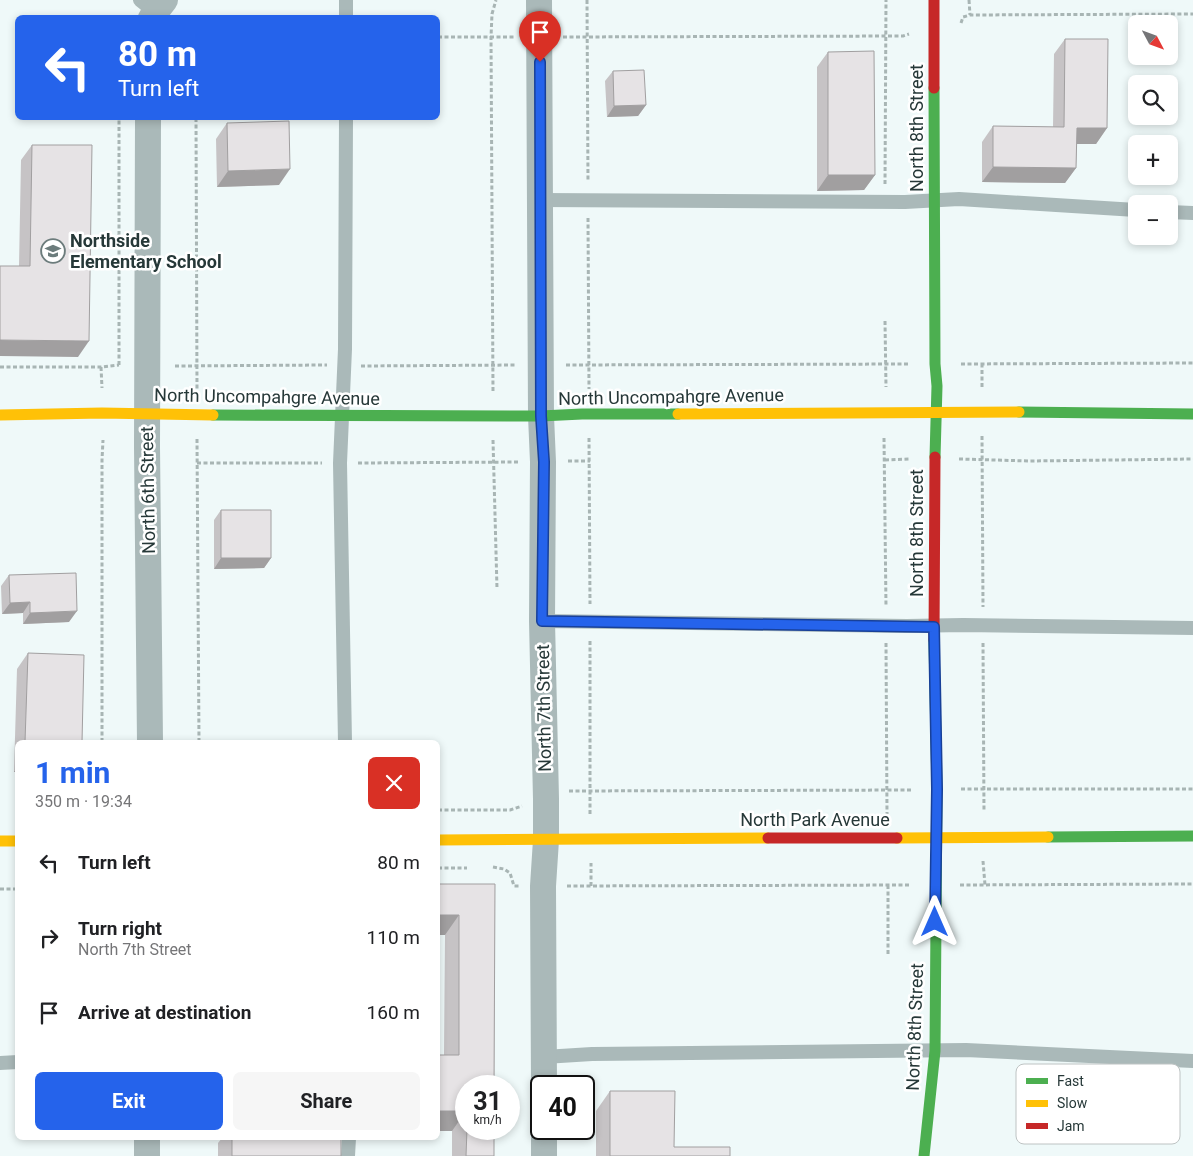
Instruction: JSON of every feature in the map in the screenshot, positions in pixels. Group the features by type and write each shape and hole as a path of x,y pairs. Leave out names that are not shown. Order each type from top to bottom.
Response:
{"street":[{"name":"North 7th Street","path":"539,0 541,416 544,462 542,621 546,798 546,840 542,886 544,1075"},
{"name":"North 8th Street","path":"924,1156 934,1051 937,789 934,627 937,386 935,364 934,0"},
{"name":"North 6th Street","path":"148,120 147,413 150,740"},
{"name":"North Uncompahgre Avenue","path":"0,415 147,413 541,416 588,414 884,413 1193,414"},
{"name":"North Park Avenue","path":"440,840 1193,836"},
{"path":"0,841 15,841"},
{"path":"147,1140 147,1156"},
{"path":"544,1140 544,1156"}],"lane":[{"path":"346,0 346,15"},
{"path":"345,740 340,463 345,366 346,120"},
{"path":"541,200 884,202 959,199 1128,210"},
{"path":"1178,212 1193,213"},
{"path":"542,621 934,627 963,625 1193,628"},
{"path":"544,1057 592,1054 966,1050 1193,1061"},
{"path":"0,1063 15,1062"},
{"path":"348,1156 349,1140"}],"path":[{"path":"493,393 491,37 492,14 496,0"},
{"path":"587,0 590,791"},
{"path":"884,202 886,0"},
{"path":"970,0 970,15"},
{"path":"558,37 961,35 961,20 963,17 970,15 1193,14"},
{"path":"440,37 515,37"},
{"path":"0,367 101,367 121,365 119,120"},
{"path":"196,120 197,396"},
{"path":"885,321 887,789"},
{"path":"558,365 1193,363"},
{"path":"175,366 525,365"},
{"path":"101,367 102,389"},
{"path":"197,433 199,740"},
{"path":"493,433 497,589"},
{"path":"102,740 103,440"},
{"path":"885,460 1193,459"},
{"path":"197,463 544,462 590,460"},
{"path":"440,810 510,810 569,791 1193,788"},
{"path":"440,868 476,867"},
{"path":"486,867 504,869 510,872 514,886 1193,884"},
{"path":"888,885 888,954"},
{"path":"0,889 15,889"}],"building":[{"path":"1065,39 1108,39 1107,128 1077,128 1076,168 993,167 993,126 1064,127"},
{"path":"874,51 875,175 828,175 828,52"},
{"path":"644,70 646,105 614,106 613,71"},
{"path":"289,121 290,169 228,171 227,123"},
{"name":"Northside Elementary School","path":"32,145 92,145 89,341 0,340 0,266 30,266"},
{"path":"221,510 271,510 271,558 221,558"},
{"path":"76,573 77,611 30,613 30,602 10,603 9,575"},
{"path":"28,653 84,655 82,740 25,740"},
{"path":"440,884 495,884 494,1075 455,1075 455,1111 440,1111 440,1055 459,1055 459,915 440,915"},
{"path":"610,1091 675,1091 674,1147 730,1147 730,1156 610,1156"},
{"path":"232,1140 341,1140 341,1156 232,1156"},
{"path":"467,1140 494,1140 494,1156 466,1156"}],"traffic: fast":[{"path":"934,88 935,364 937,386 935,457"},
{"path":"1019,412 1193,414"},
{"path":"213,415 541,416 678,414"},
{"path":"924,1156 935,1051 937,789 934,640"},
{"path":"1048,837 1193,836"}],"traffic: slow":[{"path":"678,414 1019,412"},
{"path":"0,415 102,413 213,415"},
{"path":"897,838 1048,837"},
{"path":"440,840 768,838"},
{"path":"0,841 15,841"}],"traffic: jam":[{"path":"934,0 934,88"},
{"path":"934,640 935,457"},
{"path":"768,838 897,838"}],"place":[{"name":"Northside Elementary School","path":"53,251"}],"route":[{"path":"540,62 541,416 544,462 542,621 934,627 937,789 935,922"}]}
